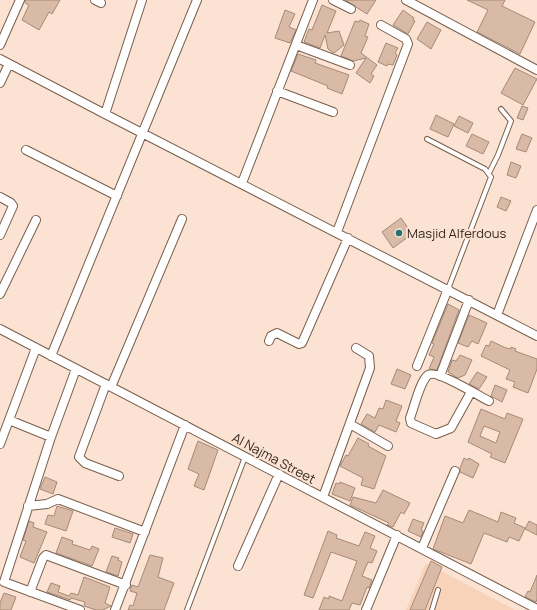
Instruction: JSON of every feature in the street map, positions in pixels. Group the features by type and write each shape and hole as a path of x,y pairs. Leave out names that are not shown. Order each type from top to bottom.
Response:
{"street":[{"path":"0,45 20,0"},
{"path":"104,114 142,0"},
{"path":"51,356 197,0"},
{"path":"242,183 313,0"},
{"path":"333,0 351,9"},
{"path":"406,0 537,70"},
{"path":"337,232 408,44 406,38 381,25"},
{"path":"296,45 350,65"},
{"path":"0,59 104,114 470,300 537,336"},
{"path":"0,83 9,64"},
{"path":"277,91 333,112"},
{"path":"26,150 117,196"},
{"path":"0,197 11,203 13,206 0,235"},
{"path":"498,315 537,210"},
{"path":"119,476 85,463 79,457 182,219"},
{"path":"0,294 36,220"},
{"path":"269,341 271,336 277,333 299,344 302,343 348,238"},
{"path":"417,366 448,289"},
{"path":"440,376 470,300"},
{"name":"Al Najma Street","path":"0,329 537,609"},
{"path":"0,444 36,348"},
{"path":"323,497 371,363 370,356 356,348"},
{"path":"76,369 51,437 4,582 80,610"},
{"path":"471,392 451,428 436,434 413,425 410,418 424,381 428,375 432,374 440,376 471,392 489,402"},
{"path":"9,420 51,437"},
{"path":"350,424 388,446"},
{"path":"115,610 126,585 185,425"},
{"path":"422,548 455,471"},
{"path":"238,566 279,474"},
{"path":"28,506 47,504 58,498 146,532"},
{"path":"366,610 397,535"},
{"path":"30,592 43,558 46,555 126,585"}],"lane":[{"path":"489,172 498,155 511,121 501,109"},
{"path":"427,139 485,169 489,172 491,178 448,289"},
{"path":"187,610 245,457"},
{"path":"432,610 438,590"}],"shaded area":[{"path":"426,563 515,610 406,610"}],"building":[{"path":"25,0 60,0 52,14 49,12 39,30 22,20 29,5 25,3"},
{"path":"345,0 376,0 367,14"},
{"path":"467,0 505,0 502,6 535,22 520,54 477,32 488,10"},
{"path":"322,5 336,11 327,33 339,31 344,45 334,53 328,49 325,35 320,48 304,42 309,29 312,30"},
{"path":"285,10 295,14 289,27 296,30 290,43 275,38"},
{"path":"403,10 414,18 413,20 415,21 408,34 393,25"},
{"path":"360,20 369,24 365,36 368,37 361,53 377,65 371,74 374,76 370,83 356,73 366,58 353,61 341,56 355,21 359,22"},
{"path":"427,22 441,30 431,49 417,39"},
{"path":"386,43 398,48 395,53 397,55 393,65 388,64 387,66 378,62"},
{"path":"298,54 316,60 315,63 349,75 342,94 327,88 328,86 291,71"},
{"path":"515,68 537,79 523,105 501,93"},
{"path":"522,106 528,108 523,120 517,118"},
{"path":"436,115 454,124 448,137 430,129"},
{"path":"459,116 473,123 468,133 454,126"},
{"path":"472,134 489,142 483,154 466,146"},
{"path":"522,134 532,138 526,152 516,149"},
{"path":"511,162 521,166 516,178 507,175"},
{"path":"501,197 511,201 506,211 497,207"},
{"path":"401,218 412,234 393,248 382,232"},
{"path":"448,304 459,310 437,370 429,369 434,357 429,355 434,344 432,343"},
{"path":"469,315 487,323 478,344 472,341 468,347 458,343"},
{"path":"491,341 506,348 511,349 511,347 516,349 515,351 537,359 537,369 528,393 513,387 515,382 506,379 510,370 481,356 486,345 489,346"},
{"path":"460,355 472,360 465,375 458,378 448,372 452,360 456,361"},
{"path":"397,369 411,375 405,389 391,384"},
{"path":"477,372 487,377 479,389 469,384"},
{"path":"495,385 507,390 502,402 491,396"},
{"path":"386,400 402,406 396,421 400,423 396,432 379,425 375,432 361,424 367,414 375,418 379,408 383,409"},
{"path":"481,409 505,419 507,413 523,419 505,463 490,457 492,454 468,442","holes":["484,426 500,432 496,443 480,436"]},
{"path":"358,438 369,444 368,446 386,456 374,489 361,485 363,478 340,466 346,455 348,456"},
{"path":"198,441 218,450 204,490 194,486 199,474 188,469"},
{"path":"464,458 468,460 469,458 479,464 473,478 460,472"},
{"path":"45,477 57,482 53,494 40,489"},
{"path":"340,482 355,488 350,501 332,494 336,483 339,484"},
{"path":"383,490 410,503 404,514 401,512 393,527 387,525 389,523 350,505 353,497 376,503"},
{"path":"57,506 73,511 66,531 45,524 48,515 54,516"},
{"path":"469,510 498,522 501,512 516,518 514,523 525,528 519,541 509,537 507,542 484,533 471,564 433,549 445,516 463,523"},
{"path":"413,519 424,523 421,530 423,531 421,537 408,531"},
{"path":"29,521 34,523 33,527 47,532 34,563 20,557 26,541 23,540"},
{"path":"529,521 537,525 537,535 525,529"},
{"path":"115,528 133,534 130,543 112,537"},
{"path":"328,531 337,535 336,538 359,546 365,532 375,536 370,548 377,551 372,563 368,562 362,576 372,580 369,588 367,587 360,605 352,603 349,610 319,610 324,597 329,599 329,596 342,601 357,561 331,552 313,598 304,595"},
{"path":"62,537 73,541 72,544 90,550 92,546 99,549 92,566 56,553"},
{"path":"150,555 163,558 158,577 174,583 164,610 128,610 130,605 133,606 137,593 130,591 132,585 138,587"},
{"path":"112,556 119,558 118,560 122,562 118,576 106,572"},
{"path":"431,561 442,567 425,610 410,610"},
{"path":"537,575 536,602 525,597 528,591 530,592"},
{"path":"84,577 110,587 105,603 111,606 103,610 96,610 84,606 85,602 71,598 70,600 47,592 51,583 60,586 58,592 69,596 71,593 78,595"},
{"path":"4,593 16,597 11,610 0,610 0,603"}],"place":[{"name":"Masjid Alferdous","path":"399,233"}]}
